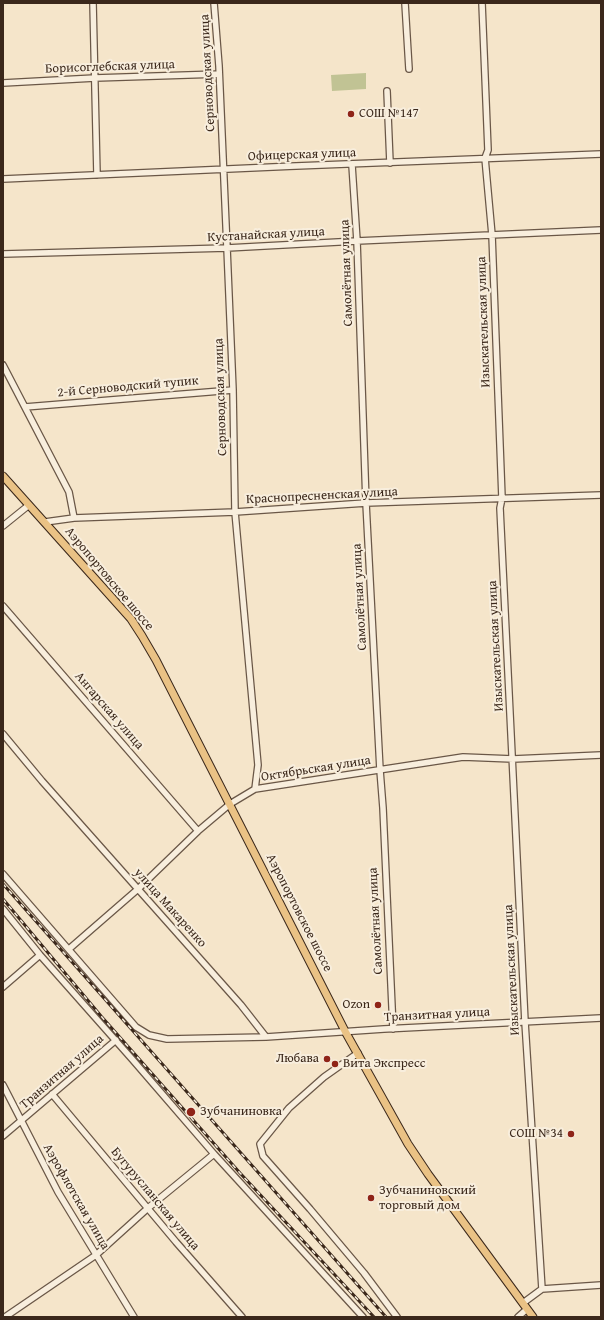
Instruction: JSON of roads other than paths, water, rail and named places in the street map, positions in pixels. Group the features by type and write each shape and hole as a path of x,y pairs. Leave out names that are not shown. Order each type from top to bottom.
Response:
{"main road":[{"name":"Аэропортовское шоссе","path":"3,476 107,591 142,636 156,660 230,804 346,1033 408,1144 428,1174 533,1317"}],"street":[{"path":"93,3 97,175"},
{"name":"Серноводская улица","path":"214,3 224,168 233,390 236,512 258,765 255,789"},
{"path":"405,3 409,69"},
{"name":"Изыскательская улица","path":"482,3 488,150 485,158 492,234 502,498 500,508 525,1022 542,1289"},
{"name":"Борисоглебская улица","path":"3,83 219,74"},
{"path":"387,92 390,163"},
{"name":"Офицерская улица","path":"3,179 224,168 352,165 601,154"},
{"name":"Самолётная улица","path":"352,165 357,240 366,503 383,808 393,1029"},
{"name":"Кустанайская улица","path":"3,254 227,248 357,240 601,230"},
{"name":"Аэропортовское шоссе","path":"3,365 69,492 74,518"},
{"name":"2-й Серноводский тупик","path":"26,407 233,390"},
{"name":"Краснопресненская улица","path":"45,522 74,518 236,512 366,503 601,494"},
{"path":"3,526 29,505"},
{"name":"Ангарская улица","path":"3,606 198,831"},
{"name":"улица Макаренко","path":"3,734 240,1005 266,1038"},
{"name":"Октябрьская улица","path":"69,949 138,889 198,831 230,804 255,789 463,757 513,759 601,755"},
{"path":"3,874 136,1026 149,1035 167,1039 266,1038 346,1033"},
{"path":"3,909 40,955 116,1040 214,1154 363,1317"},
{"path":"3,987 40,955"},
{"name":"Транзитная улица","path":"346,1033 393,1029 601,1018"},
{"name":"Транзитная улица","path":"3,1136 116,1040"},
{"path":"358,1053 324,1077 289,1108 260,1144 264,1156 364,1273 397,1317"},
{"name":"Аэрофлотская улица","path":"3,1085 58,1192 134,1317"},
{"name":"Бугурусланская улица","path":"52,1094 242,1317"},
{"path":"6,1317 96,1255 148,1208 214,1154"},
{"path":"518,1317 525,1306 542,1289 601,1285"}],"railway":[{"path":"3,884 386,1317"},
{"path":"3,899 101,1016 240,1173 374,1317"}],"place":[{"name":"СОШ №147","path":"351,114"},
{"name":"Ozon","path":"378,1005"},
{"name":"Любава","path":"327,1059"},
{"name":"Вита Экспресс","path":"335,1064"},
{"name":"Зубчаниновка","path":"191,1112"},
{"name":"СОШ №34","path":"571,1134"},
{"name":"Зубчаниновский торговый дом","path":"371,1198"}]}
